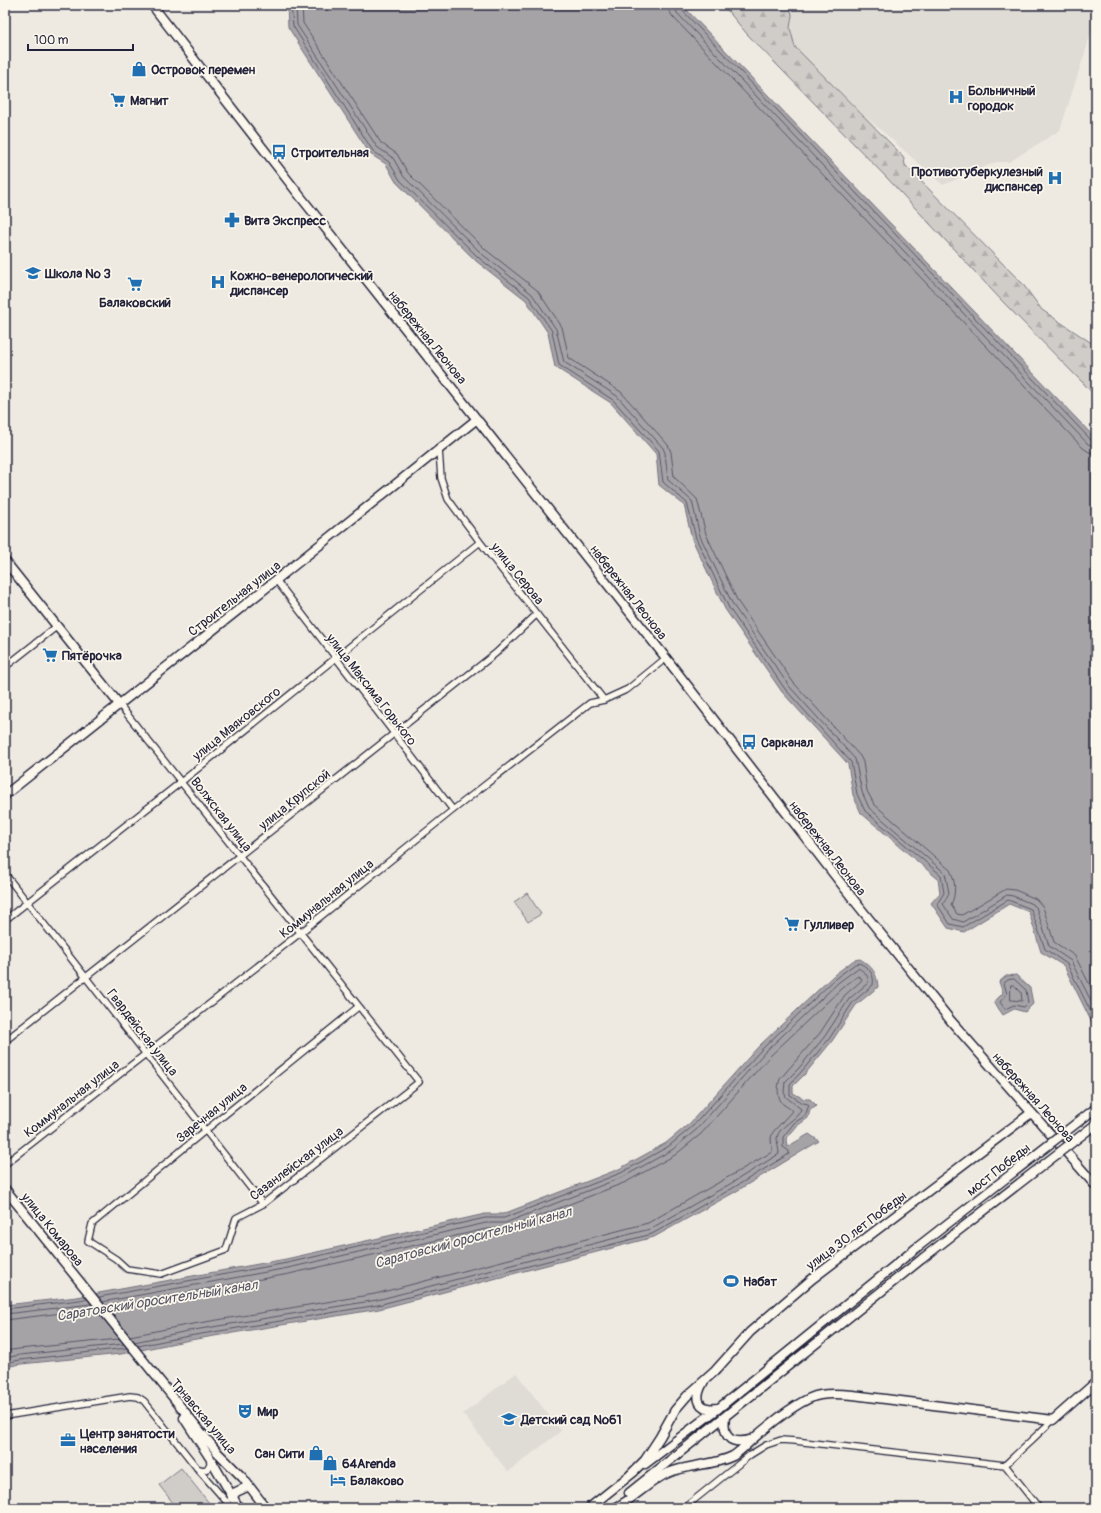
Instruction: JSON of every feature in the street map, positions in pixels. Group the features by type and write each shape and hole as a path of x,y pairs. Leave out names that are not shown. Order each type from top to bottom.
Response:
{"main road":[{"name":"набережная Леонова","path":"152,5 300,196 666,658 857,904 951,1021 1096,1186"},
{"name":"Строительная улица","path":"5,795 477,418"},
{"name":"Волжская улица","path":"5,561 56,627 119,704"},
{"name":"мост Победы","path":"719,1408 915,1249 1096,1108"},
{"name":"улица 30 лет Победы","path":"630,1475 645,1460 675,1410 687,1396 715,1371 750,1332 812,1278 1031,1113"},
{"path":"609,1508 725,1418 923,1258 1096,1124"},
{"name":"улица Комарова","path":"5,1189 159,1381"},
{"path":"706,1379 700,1390 699,1401 705,1408 719,1408"},
{"name":"Трнавская улица","path":"159,1381 210,1458 238,1508"},
{"name":"Трнавская улица","path":"159,1381 218,1453 249,1486 266,1508"},
{"path":"615,1508 656,1479 668,1473 683,1468 721,1461 733,1456 791,1409 818,1395 853,1395 1053,1420 1096,1382"},
{"path":"589,1508 719,1408"},
{"path":"725,1418 725,1432 733,1441 738,1442 754,1438"},
{"path":"232,1498 236,1492 249,1486"}],"street":[{"name":"улица Серова","path":"439,449 441,478 448,499 604,700"},
{"name":"улица Маяковского","path":"5,920 181,782 480,542"},
{"name":"улица Максима Горького","path":"276,580 453,810"},
{"name":"улица Крупской","path":"5,1041 496,653 537,614"},
{"path":"5,667 56,627"},
{"name":"Коммунальная улица","path":"5,1164 590,703 604,700 628,689 666,658"},
{"name":"Волжская улица","path":"119,704 419,1082"},
{"name":"Гвардейская улица","path":"5,874 263,1204"},
{"name":"Заречная улица","path":"88,1241 92,1224 358,1007"},
{"name":"Сазанлейская улица","path":"88,1241 116,1259 127,1269 161,1274 226,1250 236,1218 263,1204 419,1082"},
{"path":"5,1416 116,1398 130,1396 138,1397 144,1401 197,1468 232,1508"},
{"path":"1005,1465 1053,1420"},
{"path":"684,1508 750,1455 766,1444 782,1440 1005,1465 1039,1508"},
{"path":"197,1468 203,1470 207,1469 210,1464 210,1458"}],"shaded area":[{"name":"Больничный городок","path":"755,5 1096,5 1096,18 1060,130 1009,162 996,162 943,185 783,43"},
{"name":"Детский сад №61","path":"516,1373 561,1431 508,1472 463,1414"}],"green space":[{"path":"723,5 790,5 792,15 790,28 795,47 900,153 904,159 905,165 1022,283 1042,310 1096,346 1096,397 747,34"},
{"path":"527,893 541,914 528,922 514,902"},
{"path":"181,1468 213,1508 177,1508 159,1485"}],"water":[{"path":"287,5 682,5 1096,439 1096,1031 1064,966 1041,952 1029,912 1009,904 964,932 948,928 931,903 940,893 938,879 861,813 853,795 848,764 782,692 725,609 692,539 684,505 659,485 656,454 611,403 555,367 548,333 526,300 476,261 396,182 386,164 370,154 288,27"},
{"name":"Саратовский оросительный канал","path":"860,959 868,964 873,970 878,987 856,1005 832,1041 805,1074 793,1086 793,1093 804,1099 810,1099 817,1106 810,1110 808,1118 797,1126 786,1139 787,1147 809,1134 819,1141 735,1192 654,1237 379,1309 190,1340 121,1354 5,1367 5,1305 77,1297 286,1259 485,1214 503,1214 619,1169 666,1143 690,1123 758,1047 834,975 854,960"},
{"path":"1016,975 1030,988 1033,1004 1025,1012 1014,1009 1003,1015 994,1002 1003,993 999,982 1006,976"}],"place":[{"name":"Островок перемен","path":"139,69"},
{"name":"Больничный городок","path":"956,97"},
{"name":"Магнит","path":"118,100"},
{"name":"Строительная","path":"279,152"},
{"name":"Противотуберкулезный диспансер","path":"1055,178"},
{"name":"Вита Экспресс","path":"232,220"},
{"name":"Школа № 3","path":"33,273"},
{"name":"Кожно-венерологический диспансер","path":"218,282"},
{"name":"Балаковский","path":"135,284"},
{"name":"Пятёрочка","path":"50,655"},
{"name":"Сарканал","path":"749,742"},
{"name":"Гулливер","path":"792,924"},
{"name":"Набат","path":"731,1281"},
{"name":"Мир","path":"245,1411"},
{"name":"Детский сад №61","path":"509,1419"},
{"name":"Центр занятости населения","path":"68,1440"},
{"name":"Сан Сити","path":"316,1453"},
{"name":"64Arenda","path":"330,1463"},
{"name":"Балаково","path":"338,1480"}]}
